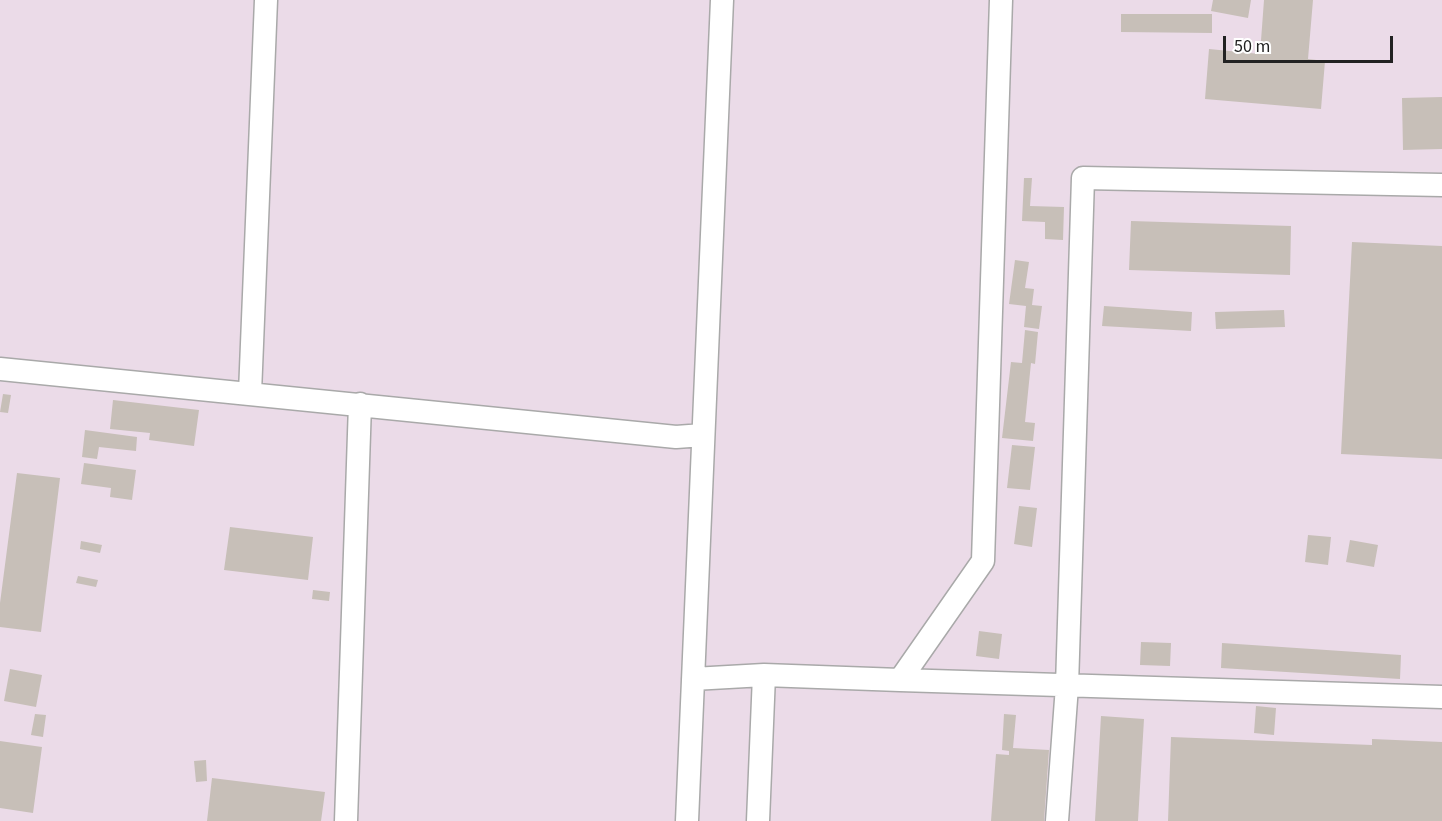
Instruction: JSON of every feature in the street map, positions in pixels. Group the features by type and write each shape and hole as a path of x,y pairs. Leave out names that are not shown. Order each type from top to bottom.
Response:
{"lane":[{"path":"250,393 266,0"},
{"path":"687,821 722,0"},
{"path":"900,681 982,561 1001,0"},
{"path":"1057,821 1067,686 1083,178 1442,186"},
{"path":"0,369 676,437 703,435"},
{"path":"346,821 360,404"},
{"path":"693,679 764,675 1442,697"},
{"path":"758,821 764,675"}],"shaded area":[{"path":"0,0 1442,0 1442,821 0,821"}],"building":[{"path":"1213,0 1251,0 1248,18 1211,11"},
{"path":"1264,0 1313,0 1308,59 1325,61 1321,109 1205,99 1209,49 1260,54"},
{"path":"1121,14 1212,14 1212,33 1121,32"},
{"path":"1442,97 1442,149 1403,150 1402,98"},
{"path":"1024,178 1032,178 1030,206 1064,207 1063,240 1045,239 1045,222 1022,221"},
{"path":"1131,221 1291,226 1290,275 1129,270"},
{"path":"1352,242 1442,246 1442,459 1341,454"},
{"path":"1015,260 1029,262 1025,288 1034,289 1032,305 1042,306 1039,329 1024,327 1026,306 1009,304"},
{"path":"1104,306 1192,312 1191,331 1102,326"},
{"path":"1284,310 1285,327 1216,329 1215,312"},
{"path":"1025,330 1038,332 1035,364 1031,363 1025,422 1035,423 1033,441 1002,438 1011,362 1022,363"},
{"path":"3,394 11,395 8,413 0,412"},
{"path":"113,400 199,410 194,446 149,440 150,433 110,429"},
{"path":"85,430 137,437 136,451 99,447 97,459 82,457"},
{"path":"1012,445 1035,447 1030,490 1007,488"},
{"path":"84,463 136,470 132,500 110,497 111,488 81,484"},
{"path":"17,473 60,478 41,632 0,627 0,603"},
{"path":"1019,506 1037,508 1032,547 1014,544"},
{"path":"230,527 313,537 308,580 224,570"},
{"path":"1308,535 1331,537 1328,565 1305,562"},
{"path":"1350,540 1378,545 1374,567 1346,562"},
{"path":"81,541 102,545 100,553 80,549"},
{"path":"78,576 98,580 96,587 76,583"},
{"path":"313,590 330,592 329,601 312,599"},
{"path":"979,631 1002,634 999,659 976,656"},
{"path":"1141,642 1171,643 1170,666 1140,665"},
{"path":"1222,643 1401,655 1400,679 1221,668"},
{"path":"10,669 42,675 36,707 4,701"},
{"path":"1256,706 1276,708 1274,735 1254,733"},
{"path":"35,714 46,715 43,737 31,735"},
{"path":"1004,714 1016,715 1013,748 1049,750 1044,821 991,821 996,754 1009,755 1009,751 1002,750"},
{"path":"1101,716 1144,719 1138,821 1095,821"},
{"path":"1171,737 1372,745 1372,739 1442,742 1442,821 1168,821"},
{"path":"0,741 42,747 33,813 0,808"},
{"path":"206,760 207,781 196,782 194,761"},
{"path":"212,778 325,792 321,821 207,821"}]}
